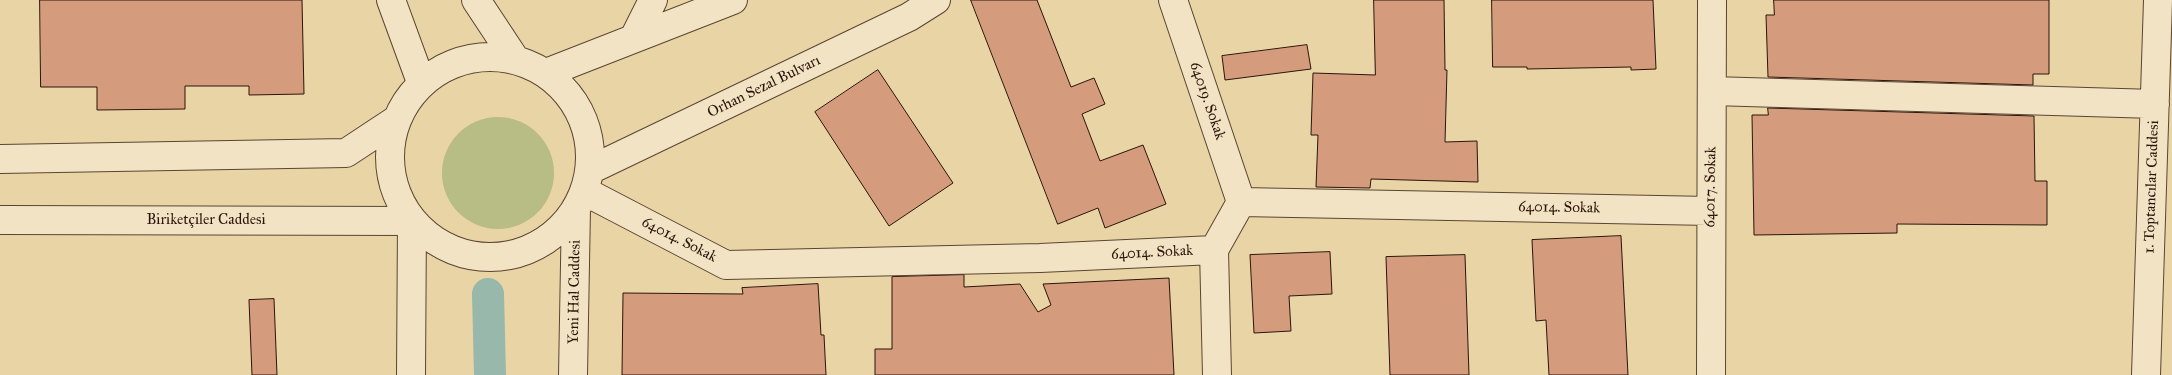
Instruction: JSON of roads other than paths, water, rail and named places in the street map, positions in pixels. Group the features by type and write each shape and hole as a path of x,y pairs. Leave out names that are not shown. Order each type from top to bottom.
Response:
{"street":[{"path":"391,0 421,82"},
{"path":"476,0 515,59"},
{"path":"634,38 652,0"},
{"path":"546,73 732,0"},
{"name":"Orhan Sezal Bulvarı","path":"583,190 908,17 936,0"},
{"name":"64019. Sokak","path":"1173,0 1241,202"},
{"name":"64017. Sokak","path":"1711,375 1712,0"},
{"name":"1. Toptancılar Caddesi","path":"2146,375 2158,0"},
{"name":"Orhan Sezal Bulvarı","path":"482,56 515,59 546,73 560,85 572,99 584,121 590,145 583,190 556,233 529,250 498,258 466,255 436,242 412,221 398,198 390,172 390,146 396,120 407,99 421,82 450,64 482,56"},
{"path":"1712,91 2155,104"},
{"path":"0,159 346,153 396,120"},
{"name":"64014. Sokak","path":"583,190 726,265 1040,258 1214,250 1241,202 1710,211"},
{"name":"Yeni Hal Caddesi","path":"573,375 583,190"},
{"name":"Biriketçiler Caddesi","path":"0,220 412,221"},
{"path":"411,375 412,221"},
{"path":"1214,250 1217,375"}],"waterway":[{"path":"488,294 490,375"}]}
